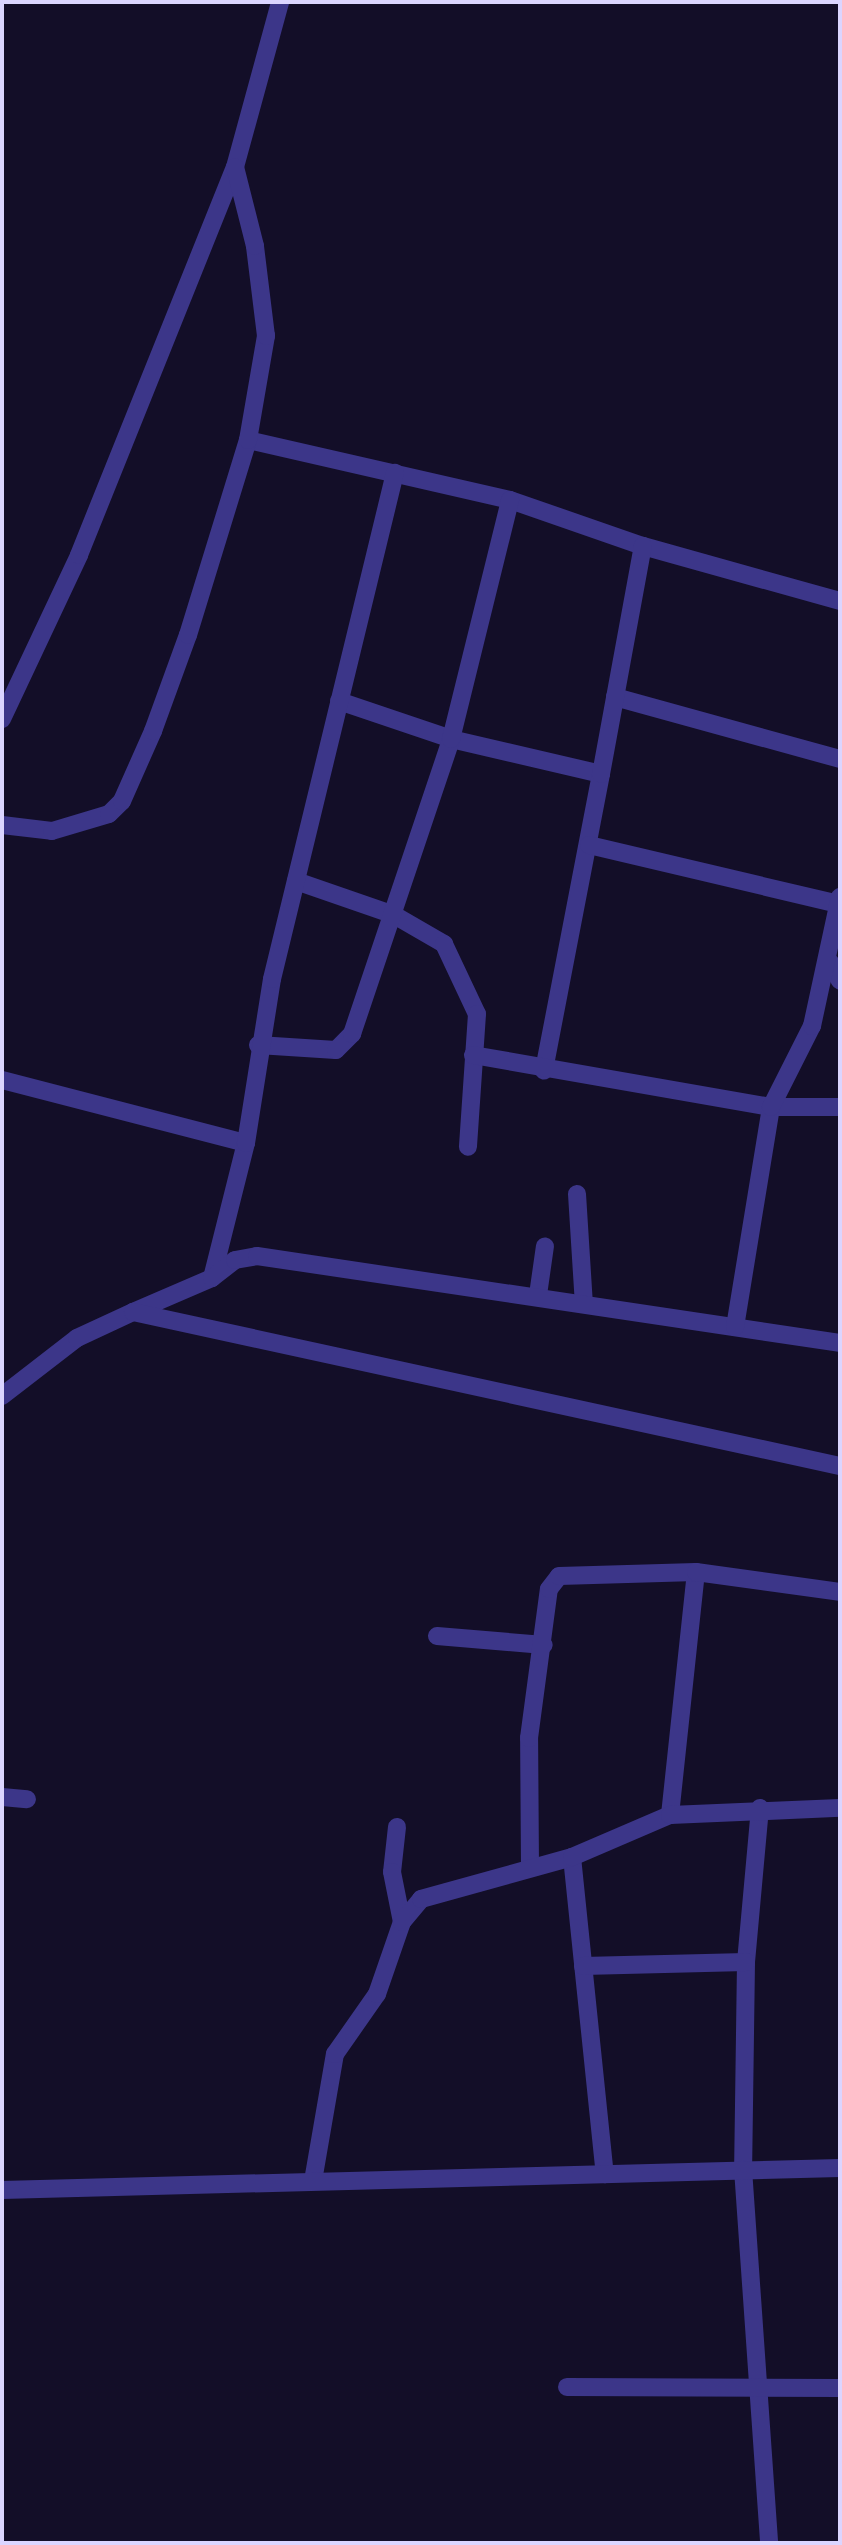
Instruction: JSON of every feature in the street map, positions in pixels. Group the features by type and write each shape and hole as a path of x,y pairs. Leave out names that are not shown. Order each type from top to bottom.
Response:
{"street":[{"path":"2,719 79,555 235,167 280,2"},
{"path":"2,825 52,831 109,814 122,801 188,635 248,440 266,336 255,246 235,167"},
{"path":"248,440 510,500 643,546 840,601"},
{"path":"212,1278 246,1143 258,1045 395,473"},
{"path":"258,1045 301,1051 337,1050 345,1042 394,915 451,738 510,500"},
{"path":"544,1071 589,845 643,546"},
{"path":"615,697 840,759"},
{"path":"339,701 451,738 601,774"},
{"path":"589,845 840,901 830,962 812,1026 771,1107 735,1327"},
{"path":"296,881 394,915 444,944 477,1014 468,1147"},
{"path":"830,962 840,981"},
{"path":"473,1055 544,1071 771,1107 840,1107"},
{"path":"2,1080 246,1143"},
{"path":"578,1194 584,1304"},
{"path":"538,1295 545,1246"},
{"path":"2,1396 77,1338 212,1278 235,1260 257,1256 538,1295 840,1343"},
{"path":"133,1312 840,1466"},
{"path":"530,1868 529,1738 544,1645 549,1589 559,1576 696,1572 840,1592"},
{"path":"670,1815 696,1572"},
{"path":"437,1636 544,1645"},
{"path":"2,1797 27,1799"},
{"path":"760,1808 746,1962 743,2169 769,2543"},
{"path":"313,2181 335,2054 377,1994 402,1922 421,1899 572,1857 670,1815 760,1808 840,1808"},
{"path":"397,1827 392,1872 402,1922"},
{"path":"572,1857 605,2174"},
{"path":"583,1966 746,1962"},
{"path":"2,2190 840,2168"},
{"path":"567,2387 840,2388"}]}
